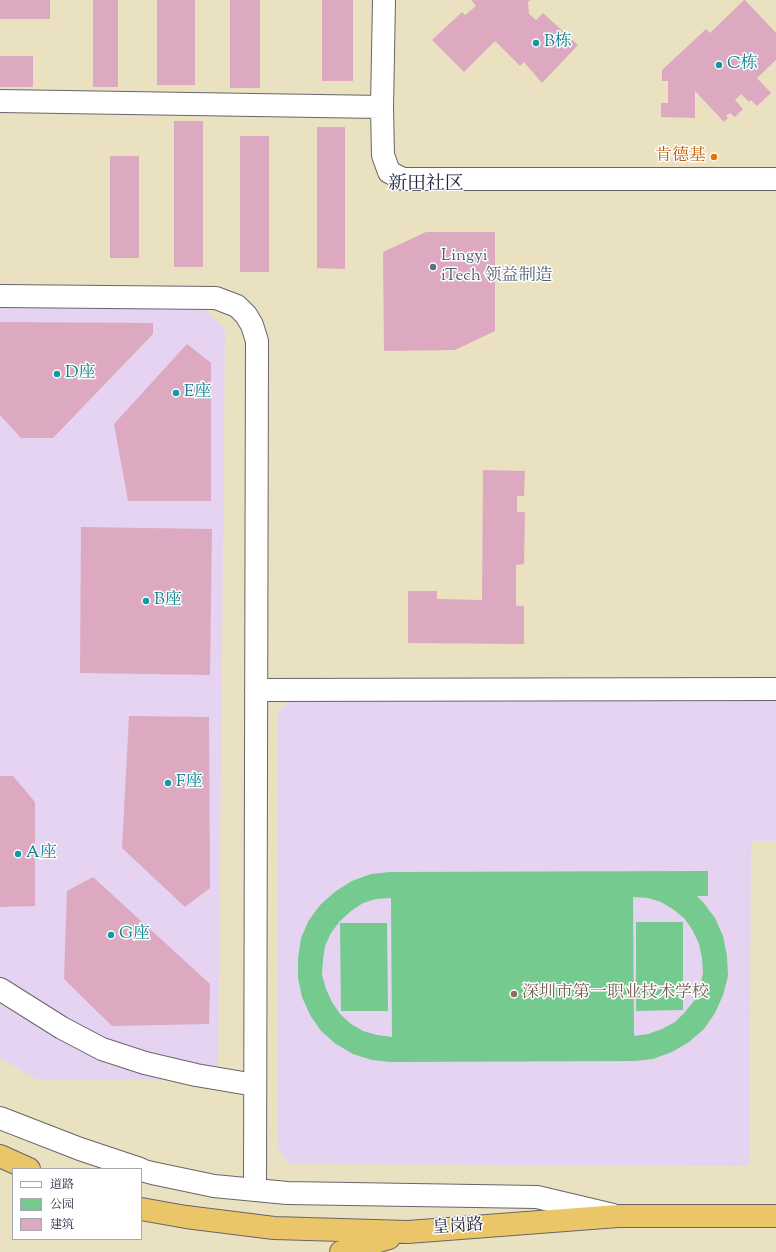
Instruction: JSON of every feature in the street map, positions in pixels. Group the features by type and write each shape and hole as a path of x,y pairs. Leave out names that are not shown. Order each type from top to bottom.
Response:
{"highway":[{"path":"0,1156 27,1168"},
{"name":"皇岗路","path":"142,1209 186,1217 274,1228 408,1232 618,1216 776,1216"},
{"path":"341,1252 408,1232"}],"street":[{"path":"384,0 382,107 383,155 389,172 403,179 776,179"},
{"path":"0,101 382,107"},
{"path":"0,296 216,298 237,306 246,315 252,325 257,341 255,1190"},
{"path":"256,690 776,689"},
{"path":"0,989 62,1028 102,1049 145,1063 196,1076 255,1085"},
{"path":"0,1118 80,1149 137,1168"},
{"path":"142,1170 214,1186 287,1193 537,1197 618,1216"}],"shaded area":[{"path":"0,296 193,299 225,329 218,1080 36,1079 0,1058"},
{"name":"深圳市第一职业技术学校","path":"291,698 776,701 776,841 751,841 749,1166 289,1164 277,1147 277,714"}],"green space":[{"path":"708,871 708,896 697,896 715,918 723,936 727,956 728,976 723,995 715,1013 704,1029 689,1042 672,1052 653,1059 635,1061 390,1062 372,1060 353,1054 336,1044 321,1031 310,1015 302,997 298,978 298,958 301,938 309,920 321,904 336,891 352,881 371,874 390,872","holes":["633,897 648,898 661,902 685,919 699,944 703,973 700,987 694,1001 675,1022 648,1034 634,1036","391,898 392,1037 363,1031 351,1024 340,1014 332,1002 322,975 325,946 331,933 340,921 363,903 376,899"]},
{"path":"636,922 683,922 683,1010 636,1011"},
{"path":"340,923 387,923 388,1011 341,1011"}],"building":[{"path":"0,0 50,0 50,19 0,19"},
{"path":"93,0 118,0 118,87 93,87"},
{"path":"157,0 195,0 195,85 157,85"},
{"path":"230,0 260,0 260,88 230,88"},
{"path":"322,0 353,0 353,81 322,81"},
{"name":"B栋","path":"471,0 530,0 528,2 529,14 536,20 543,13 578,45 542,83 524,62 520,66 495,41 464,72 432,40 462,12 465,15 476,6"},
{"name":"C栋","path":"744,0 776,33 776,60 757,78 771,93 757,106 751,100 749,102 741,94 735,100 743,109 735,117 730,113 726,116 728,118 724,122 695,91 695,118 661,117 661,103 668,103 668,81 662,81 662,70 706,29 710,33"},
{"path":"0,56 33,56 33,87 0,87"},
{"path":"174,121 203,121 203,267 174,267"},
{"path":"317,127 345,127 345,269 317,268"},
{"path":"240,136 269,136 269,272 240,272"},
{"path":"110,156 139,156 139,258 110,258"},
{"path":"426,232 495,232 495,331 455,350 384,351 383,252"},
{"name":"D座","path":"0,322 153,323 153,334 53,438 21,438 0,415"},
{"name":"E座","path":"187,344 211,363 211,501 128,501 114,424"},
{"path":"483,470 525,471 524,496 517,496 517,512 525,512 524,564 516,565 516,606 524,606 524,644 408,643 408,591 437,591 437,599 482,600"},
{"name":"B座","path":"81,527 212,529 210,675 80,673"},
{"name":"F座","path":"129,716 209,717 210,888 185,907 122,848"},
{"name":"A座","path":"0,776 13,776 35,802 35,906 0,907"},
{"name":"G座","path":"93,877 210,984 209,1024 112,1026 64,979 67,891"}],"place":[{"name":"B栋","path":"536,43"},
{"name":"C栋","path":"719,65"},
{"name":"肯德基","path":"714,157"},
{"name":"Lingyi iTech 领益制造","path":"433,267"},
{"name":"D座","path":"57,374"},
{"name":"E座","path":"176,393"},
{"name":"B座","path":"146,601"},
{"name":"F座","path":"168,783"},
{"name":"A座","path":"18,854"},
{"name":"G座","path":"111,935"},
{"name":"深圳市第一职业技术学校","path":"514,994"}],"district":[{"name":"新田社区","path":"426,186"}]}
